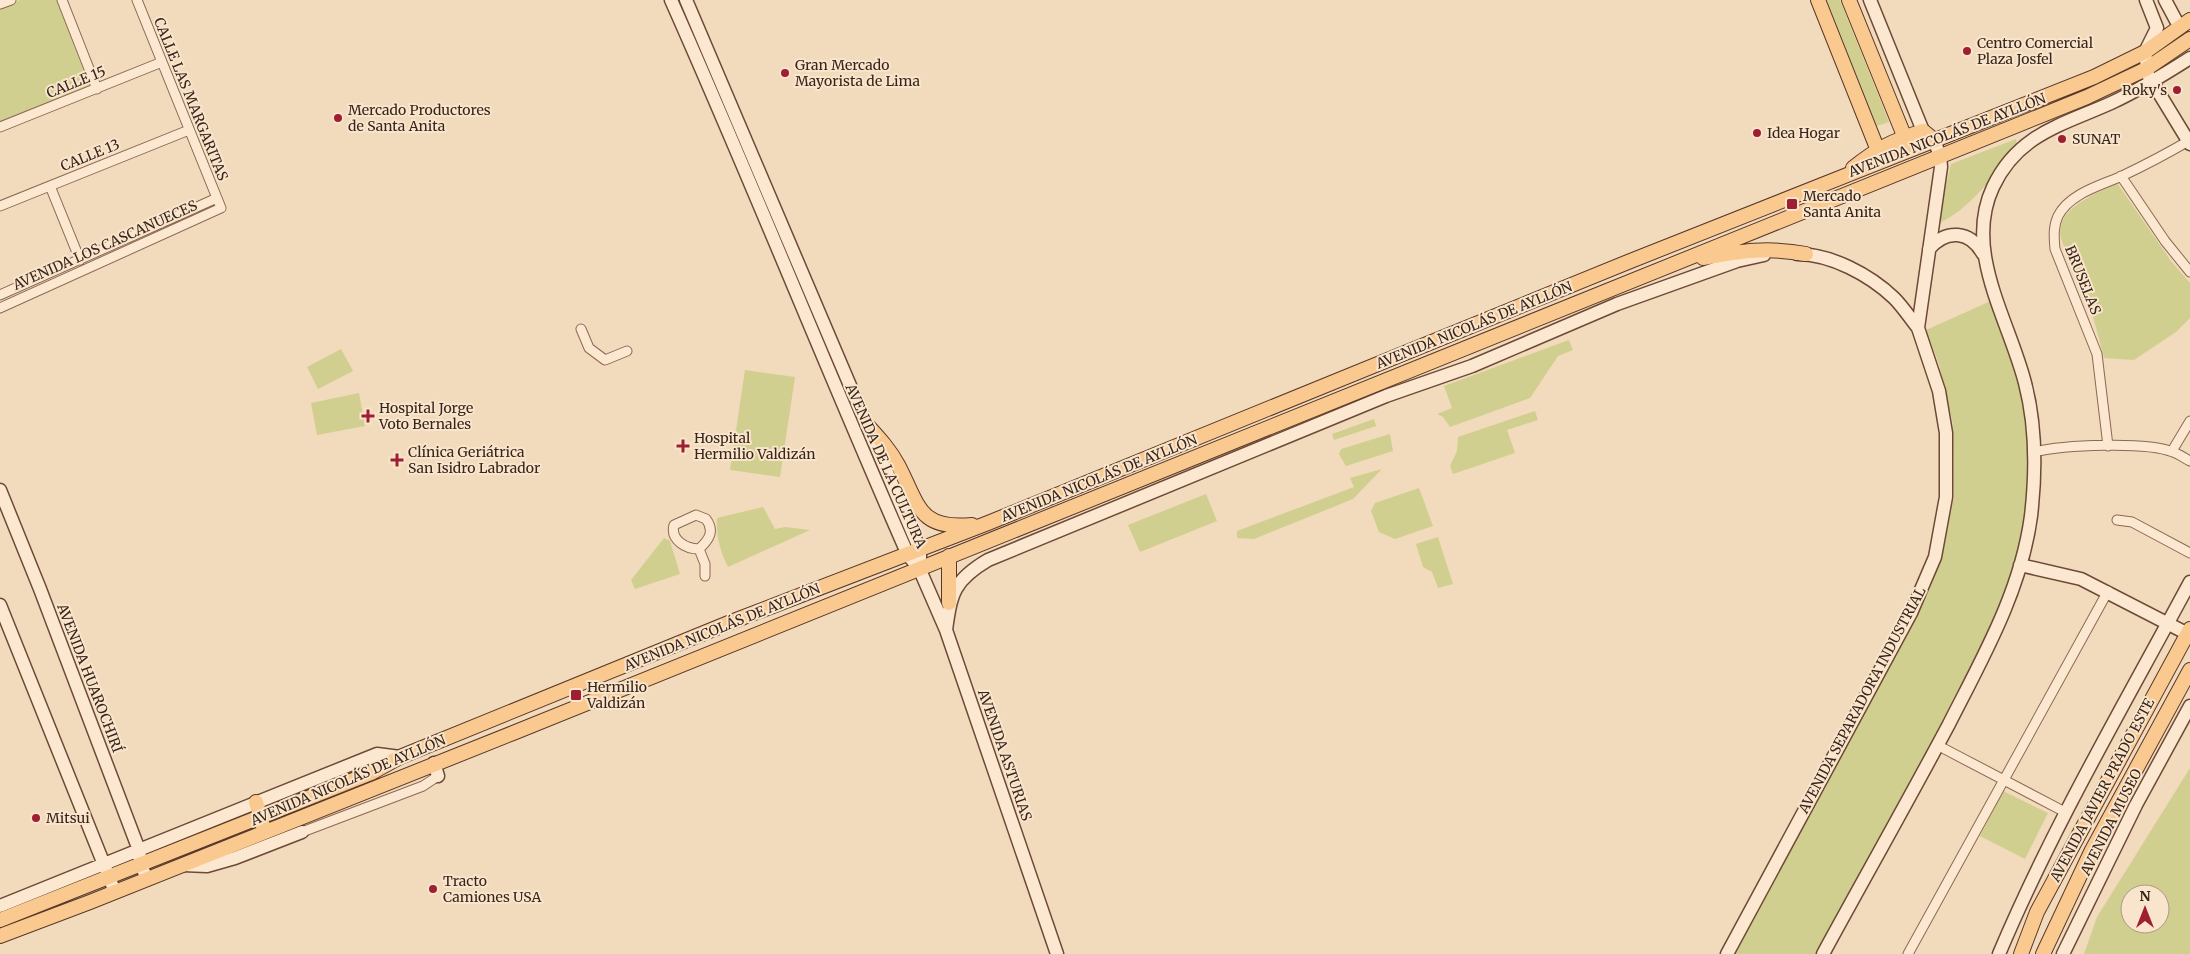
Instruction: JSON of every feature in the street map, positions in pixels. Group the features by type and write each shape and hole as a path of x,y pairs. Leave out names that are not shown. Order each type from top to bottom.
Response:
{"main road":[{"name":"AVENIDA DE LA CULTURA","path":"671,0 772,232 818,348 914,553"},
{"name":"AVENIDA DE LA CULTURA","path":"686,0 784,226 867,425 919,568"},
{"path":"1818,0 1877,148"},
{"path":"1849,0 1905,138"},
{"name":"AVENIDA SEPARADORA INDUSTRIAL","path":"1727,954 1911,613 1935,557 1946,496 1946,433 1939,391 1918,328 1939,182 1940,156 1928,136 1870,0"},
{"path":"2146,0 2157,28"},
{"path":"2165,0 2181,21 2157,28 2145,52 2149,75 2189,142"},
{"name":"AVENIDA NICOLÁS DE AYLLÓN","path":"0,920 371,773 400,758 731,622 914,553 1844,176 1928,136 2094,77 2145,52 2181,21"},
{"name":"AVENIDA NICOLÁS DE AYLLÓN","path":"1983,254 1984,217 1993,187 2010,161 2040,134 2111,103 2149,75 2190,39"},
{"name":"AVENIDA NICOLÁS DE AYLLÓN","path":"1,936 264,832 436,769 919,568 1670,264 2087,97 2190,58"},
{"path":"1844,176 1877,148 1905,138 1928,136"},
{"path":"772,232 784,226"},
{"path":"1823,954 1938,745 1992,641 2020,565 2031,516 2034,452 2026,385 1983,254 1978,244 1969,237 1958,234 1947,235 1936,240 1929,249"},
{"path":"1670,264 1746,250 1767,249 1806,254 1852,269 1873,281 1894,298 1918,328"},
{"path":"949,603 962,579 970,570 988,560 1386,396 1472,366 1617,304 1738,261 1768,255 1806,254"},
{"path":"867,425 889,449 922,514 943,525 988,523"},
{"name":"AVENIDA HUAROCHIRÍ","path":"0,490 40,589 139,850 141,865 147,879"},
{"path":"946,630 949,603 949,556"},
{"path":"2020,565 2081,579 2108,591 2167,624 2189,632"},
{"name":"AVENIDA ASTURIAS","path":"919,568 946,630 1057,954"},
{"path":"1999,954 2020,905 2065,812 2190,582"},
{"path":"0,605 114,892"},
{"name":"AVENIDA JAVIER PRADO ESTE","path":"2020,954 2037,912 2127,743 2189,632"},
{"name":"AVENIDA JAVIER PRADO ESTE","path":"2042,954 2062,910 2141,758 2190,670"},
{"name":"AVENIDA MUSEO","path":"2064,954 2136,805 2190,706"},
{"path":"2127,743 2136,746 2141,758"},
{"name":"AVENIDA NICOLÁS DE AYLLÓN","path":"0,906 377,754 400,758"},
{"path":"256,802 264,832"},
{"name":"AVENIDA NICOLÁS DE AYLLÓN","path":"182,865 206,866 235,858 302,832"}],"street":[{"path":"0,4 11,0"},
{"path":"62,0 97,88"},
{"name":"CALLE LAS MARGARITAS","path":"136,0 221,208"},
{"name":"CALLE 15","path":"0,128 162,62"},
{"name":"CALLE 13","path":"0,206 189,130"},
{"name":"BRUSELAS","path":"2108,446 2097,354 2055,249 2053,234 2059,215 2069,203 2098,185 2121,176 2189,142"},
{"path":"2121,176 2169,246 2190,272"},
{"path":"50,186 80,260"},
{"name":"AVENIDA LOS CASCANUECES","path":"4,293 217,198"},
{"name":"AVENIDA LOS CASCANUECES","path":"0,308 221,208"},
{"path":"174,217 179,227"},
{"path":"134,235 139,245"},
{"path":"4,293 12,302"},
{"path":"581,329 589,348 605,360 627,351"},
{"path":"2172,451 2190,421"},
{"path":"2034,452 2055,447 2108,446 2172,451 2190,461"},
{"path":"696,515 706,519 711,530 709,538 699,548 682,544 674,536 672,530 678,522 696,515"},
{"path":"2117,520 2132,522 2190,553"},
{"path":"699,548 705,564 705,576"},
{"path":"1908,954 2108,591"},
{"path":"1938,745 2065,812"},
{"name":"AVENIDA NICOLÁS DE AYLLÓN","path":"302,832 423,786 436,769"}],"shaded area":[{"path":"20,0 57,0 90,87 0,122 0,8"},
{"path":"1826,0 1840,0 1889,122 1877,126"},
{"path":"2016,139 2017,145 1982,190 1960,210 1937,224 1951,164"},
{"path":"2117,183 2171,261 2190,283 2190,318 2176,332 2134,360 2104,358 2086,296 2061,238 2060,228 2070,210 2089,197"},
{"path":"1993,300 2021,390 2031,454 2025,520 2007,598 1927,754 1817,954 1728,954 1928,594 1943,552 1954,497 1953,424 1939,364 1926,330"},
{"path":"1569,340 1573,350 1558,356 1530,398 1450,427 1443,417 1437,414 1452,408 1444,386"},
{"path":"341,349 353,371 318,389 307,367"},
{"path":"745,370 795,377 780,477 730,470"},
{"path":"359,393 365,426 317,435 311,403"},
{"path":"1535,411 1538,420 1507,430 1515,453 1453,474 1450,466 1457,451 1458,437"},
{"path":"1374,419 1376,426 1334,440 1332,434"},
{"path":"1390,434 1393,451 1346,466 1339,454 1341,449"},
{"path":"1382,469 1353,499 1254,539 1237,538 1237,531 1354,487 1350,478"},
{"path":"1419,488 1433,526 1395,539 1379,532 1371,511 1375,503"},
{"path":"1206,494 1217,521 1140,552 1128,525"},
{"path":"763,507 775,529 785,527 810,530 728,567 719,543 717,518"},
{"path":"1438,537 1453,584 1438,588 1432,572 1423,567 1416,544"},
{"path":"664,538 670,541 680,574 635,589 631,580"},
{"path":"2190,768 2190,954 2084,954 2097,917"},
{"path":"2003,791 2048,813 2025,859 1980,836"}],"place":[{"name":"Centro Comercial Plaza Josfel","path":"1967,51"},
{"name":"Gran Mercado Mayorista de Lima","path":"785,73"},
{"name":"Roky's","path":"2177,90"},
{"name":"Mercado Productores de Santa Anita","path":"338,118"},
{"name":"Idea Hogar","path":"1757,133"},
{"name":"SUNAT","path":"2062,139"},
{"name":"Mercado Santa Anita","path":"1792,204"},
{"name":"Hospital Jorge Voto Bernales","path":"368,416"},
{"name":"Hospital Hermilio Valdizán","path":"683,446"},
{"name":"Clínica Geriátrica San Isidro Labrador","path":"397,460"},
{"name":"Hermilio Valdizán","path":"576,695"},
{"name":"Mitsui","path":"36,818"},
{"name":"Tracto Camiones USA","path":"433,889"}]}
